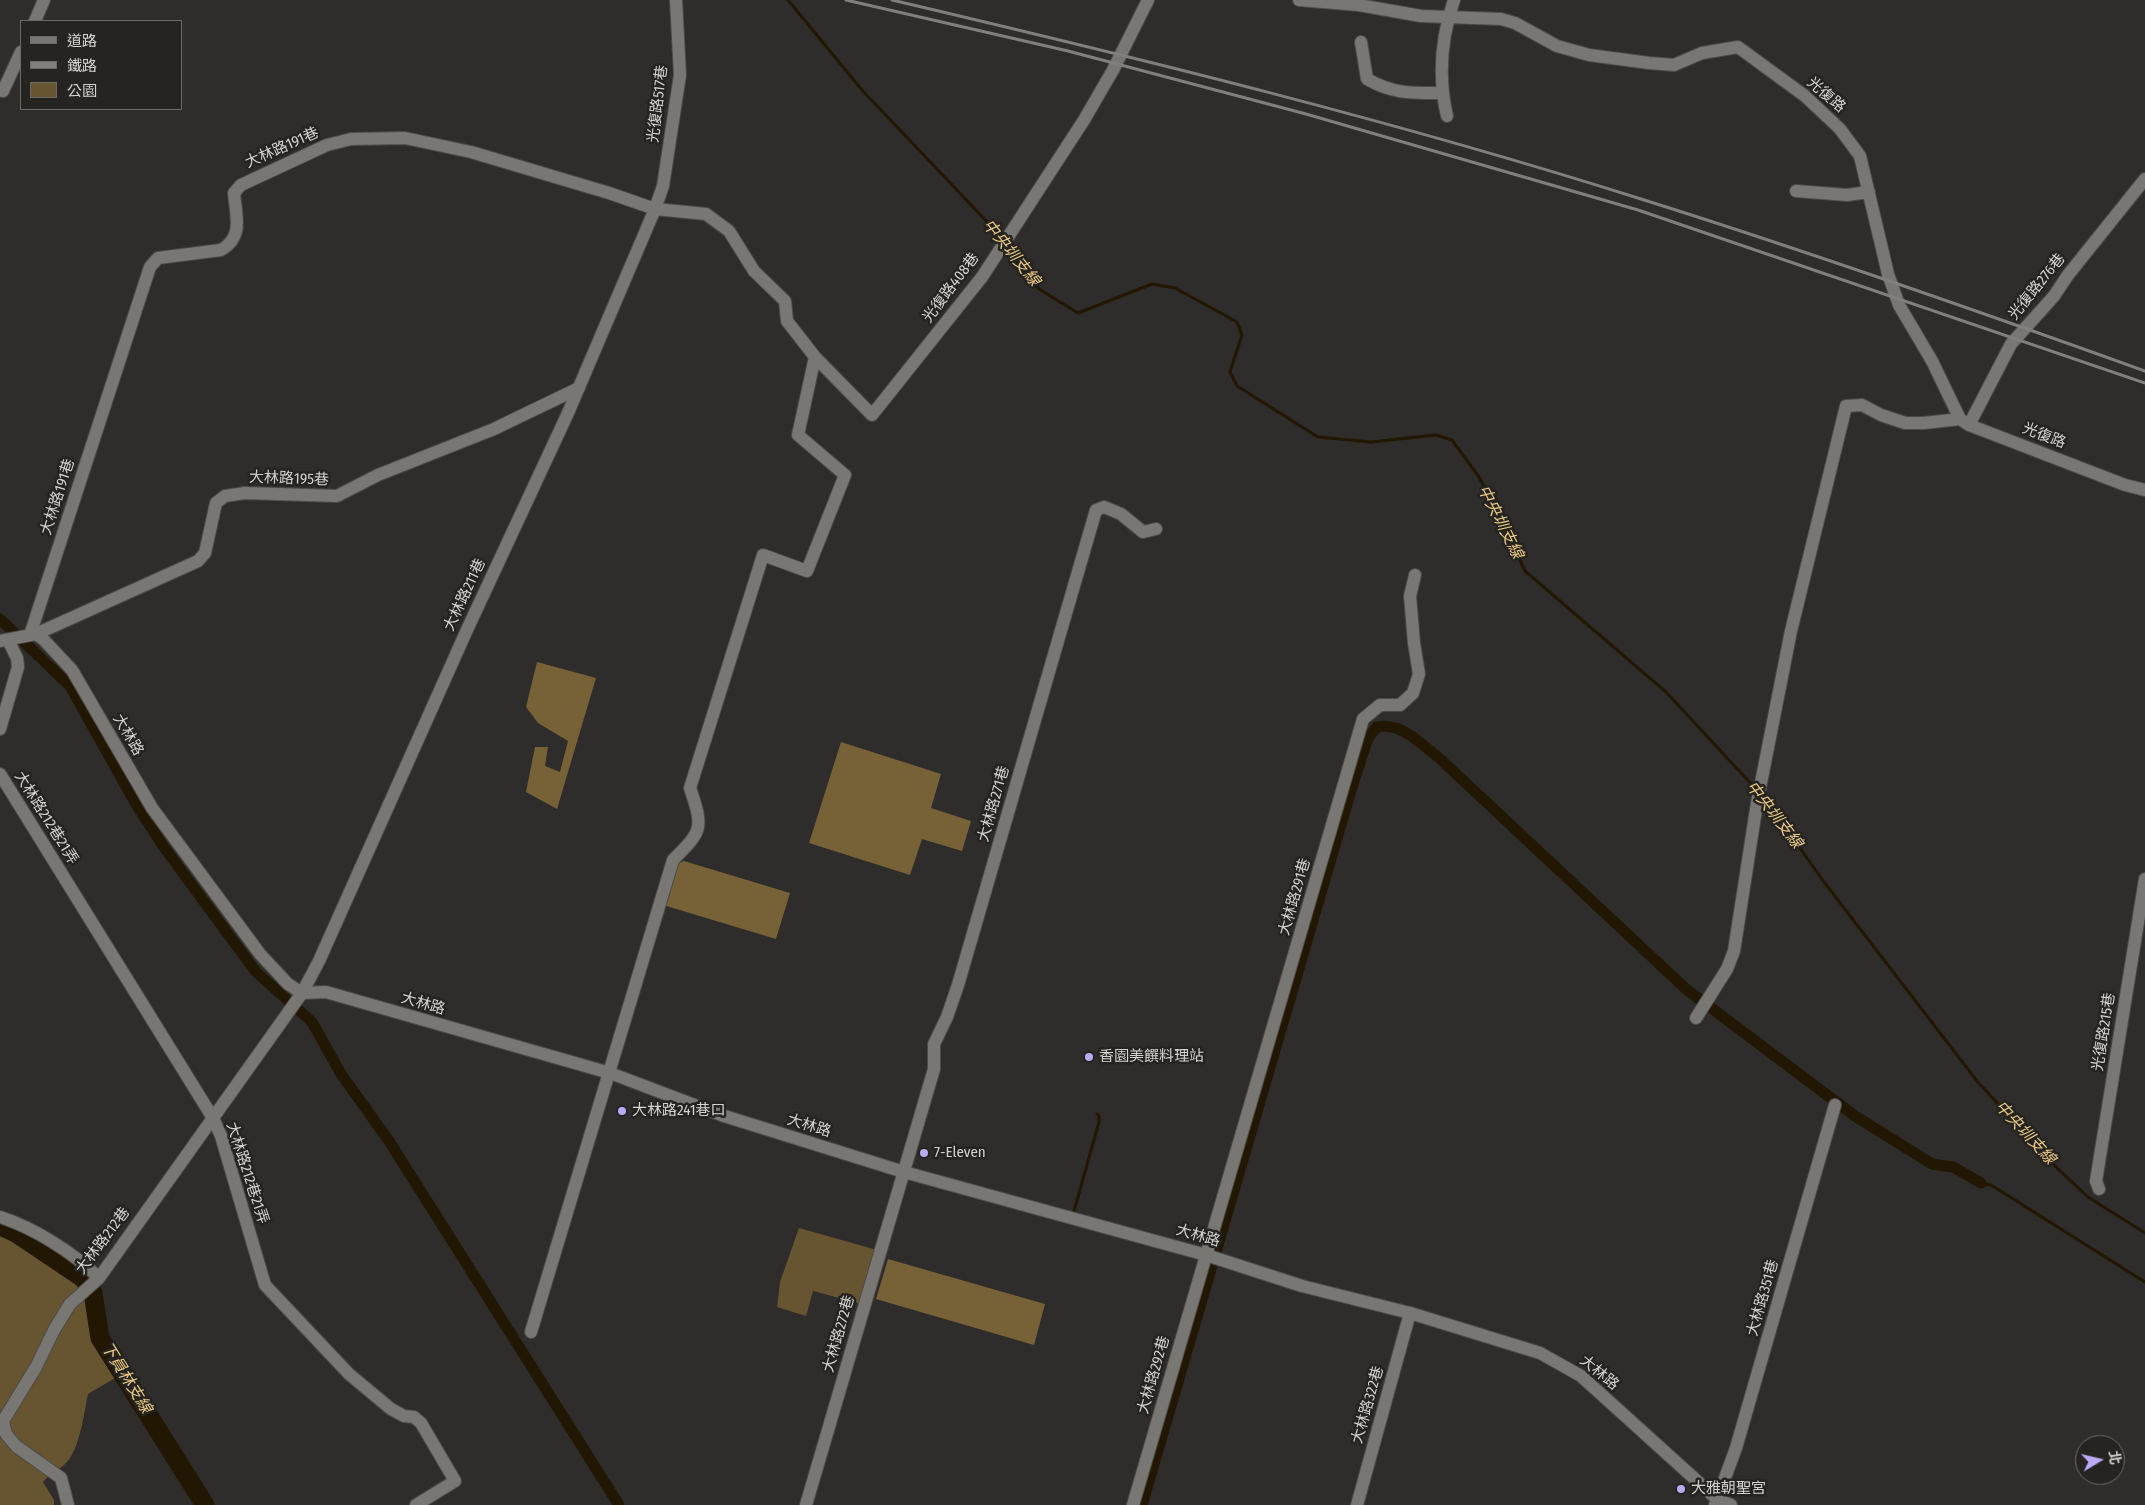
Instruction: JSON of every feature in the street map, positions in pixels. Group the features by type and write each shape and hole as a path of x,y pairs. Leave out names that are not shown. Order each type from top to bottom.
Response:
{"street":[{"path":"35,20 44,0"},
{"name":"光復路517巷","path":"654,209 663,186 680,76 676,0"},
{"name":"光復路408巷","path":"815,357 872,415 982,277 1084,120 1113,70 1148,0"},
{"name":"光復路","path":"1299,0 1359,5 1421,16 1501,19 1515,23 1557,46 1589,55 1648,63 1674,65 1702,53 1738,47 1805,96 1840,129 1860,156 1888,274 1900,305 1964,422 2125,485 2145,490"},
{"path":"1446,116 1441,93 1441,61 1448,16 1454,0"},
{"path":"1362,42 1368,79 1384,89 1411,93 1441,93"},
{"path":"0,90 3,91 20,54"},
{"name":"大林路191巷","path":"31,635 150,267 158,258 221,250 229,245 237,234 234,193 241,185 327,145 350,140 404,138 471,152 609,193 654,209 706,214 729,231 754,270 784,301 786,321 815,357"},
{"name":"光復路276巷","path":"1964,422 2011,344 2054,296 2068,275 2145,179"},
{"path":"1796,192 1847,195 1869,192"},
{"name":"大林路211巷","path":"302,993 319,961 466,632 579,388 654,209"},
{"path":"531,1332 673,860 695,837 699,828 697,808 690,788 763,555 808,571 845,475 798,434 815,357"},
{"name":"大林路195巷","path":"31,635 198,561 205,553 216,503 225,496 245,493 337,496 378,475 494,429 579,388"},
{"path":"1697,1018 1716,989 1734,950 1759,792 1791,631 1846,406 1862,405 1881,415 1905,423 1964,422"},
{"name":"大林路271巷","path":"904,1172 934,1070 934,1044 947,1017 958,985 1096,510 1104,507 1121,514 1143,532 1156,529"},
{"name":"大林路291巷","path":"1206,1255 1363,719 1380,705 1400,705 1413,693 1420,674 1414,643 1410,596 1415,576"},
{"path":"0,729 18,667 18,658 4,640 31,635"},
{"name":"大林路","path":"31,635 43,639 72,670 152,808 260,954 288,984 302,993 326,992 610,1073 721,1115 904,1172 1206,1255 1302,1286 1410,1313 1540,1353 1575,1372 1716,1502 1732,1505"},
{"name":"大林路212巷21弄","path":"0,774 212,1118 220,1136 265,1285 349,1374 391,1409 404,1416 414,1417 421,1423 455,1480 416,1505"},
{"name":"光復路215巷","path":"2099,1189 2096,1182 2145,879"},
{"name":"大林路212巷","path":"68,1505 61,1478 16,1446 6,1434 3,1421 36,1367 54,1330 70,1304 99,1278 302,993"},
{"name":"大林路351巷","path":"1716,1502 1736,1448 1835,1105"},
{"name":"大林路272巷","path":"806,1505 904,1172"},
{"path":"0,1217 23,1224 87,1266 99,1278"},
{"name":"大林路292巷","path":"1133,1505 1206,1255"},
{"name":"大林路322巷","path":"1357,1505 1410,1313"}],"green space":[{"path":"799,1228 877,1250 862,1304 813,1291 806,1316 777,1307 780,1282"},
{"path":"0,1231 13,1236 78,1282 86,1296 97,1339 115,1378 88,1394 81,1430 71,1456 64,1465 43,1482 54,1500 54,1505 0,1505"}],"shaded area":[{"path":"537,662 596,678 557,809 526,792 535,747 548,747 545,766 560,772 568,741 538,723 526,707"},
{"path":"841,742 941,774 931,808 971,821 962,851 922,839 910,875 809,843"},
{"path":"684,861 790,893 776,939 663,905 675,865"},
{"path":"888,1259 1045,1304 1034,1345 876,1299"}],"waterway":[{"name":"中央圳支線","path":"788,0 862,90 992,227 1001,242"},
{"name":"中央圳支線","path":"1005,247 1039,289 1078,313 1152,284 1175,288 1237,322 1242,335 1230,372 1237,386 1318,437 1371,442 1436,435 1452,440 1479,477 1494,504 1525,571 1666,692 1755,788"},
{"path":"0,619 70,686 136,804 163,846 256,972 312,1022 341,1074 389,1141 619,1505"},
{"path":"1142,1505 1352,787 1368,738 1377,727 1386,726 1402,731 1437,756 1686,989 1855,1116 1932,1164 1953,1167 1981,1183"},
{"name":"中央圳支線","path":"1763,796 1824,882 1977,1081 2054,1165 2088,1197 2145,1233"},
{"path":"1074,1211 1099,1122 1097,1114"},
{"path":"1981,1183 1991,1185 2145,1282"},
{"name":"下員林支線","path":"0,1226 16,1233 83,1278 93,1293 100,1338 205,1505"}],"railway":[{"path":"846,0 1068,51 1306,114 1638,210 2145,383"},
{"path":"892,0 1268,92 1548,170 1831,261 2145,371"}],"place":[{"name":"香園美饌料理站","path":"1089,1057"},
{"name":"大林路241巷口","path":"622,1111"},
{"name":"7-Eleven","path":"924,1153"},
{"name":"大雅朝聖宮","path":"1681,1489"}]}
